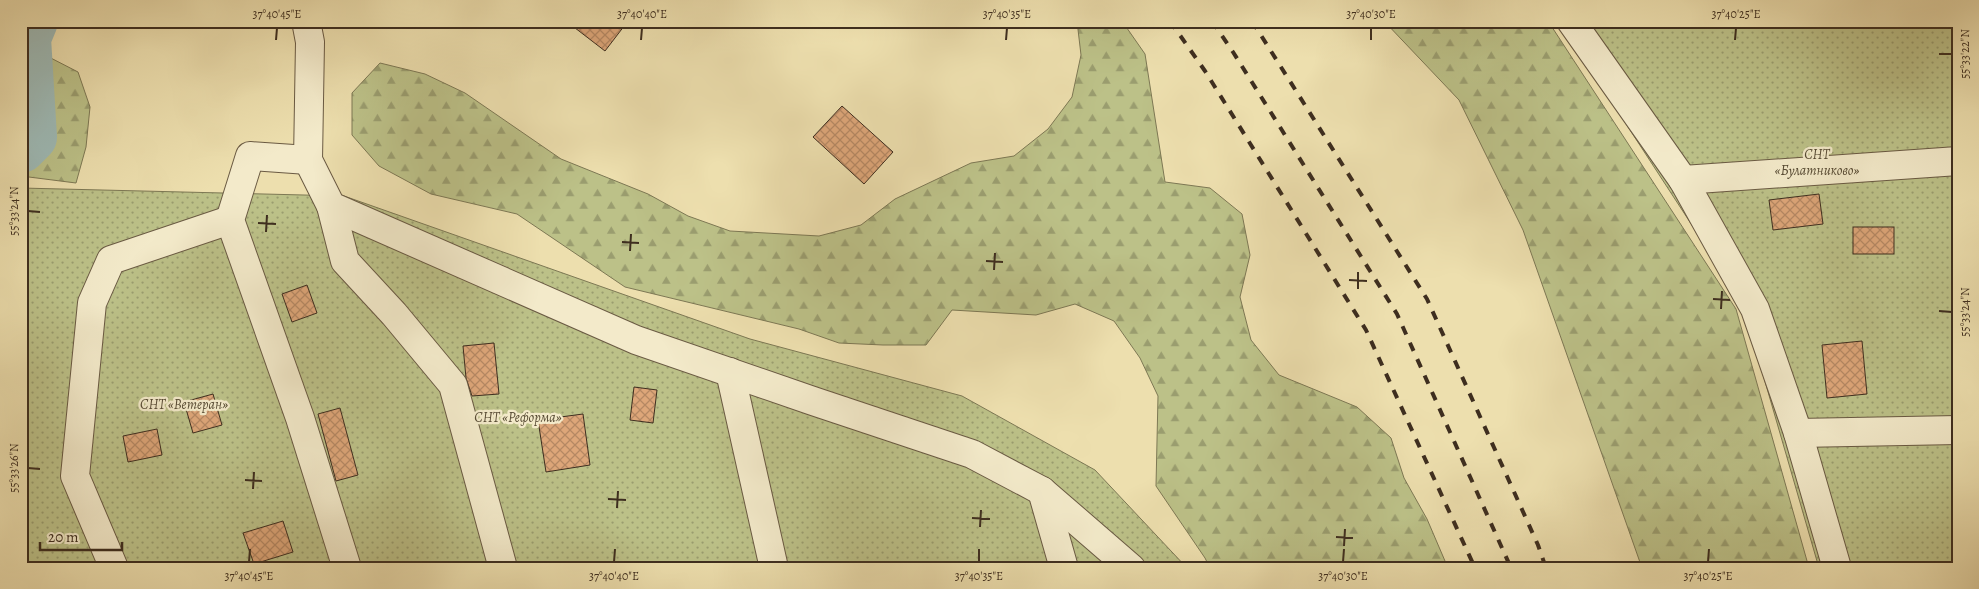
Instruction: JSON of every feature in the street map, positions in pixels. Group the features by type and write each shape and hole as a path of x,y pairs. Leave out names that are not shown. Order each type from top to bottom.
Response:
{"street":[{"path":"306,21 310,42 308,160 331,206 346,261 394,314 453,385 503,568"},
{"path":"1571,21 1683,180 1755,309 1798,433 1836,568"},
{"path":"308,160 250,156 230,220 300,418 346,568"},
{"path":"1683,180 1958,162"},
{"path":"331,206 636,340 972,454 1042,491 1131,568"},
{"path":"114,568 75,476 92,304 111,260 230,220"},
{"path":"730,372 774,568"},
{"path":"1798,433 1958,430"},
{"path":"1042,491 1064,568"}],"green space":[{"path":"21,21 29,21 43,54 78,72 90,107 86,147 76,183 21,176"},
{"path":"1077,21 1122,21 1145,54 1165,182 1210,188 1242,214 1250,255 1240,297 1251,340 1279,375 1357,407 1391,438 1404,478 1427,519 1448,568 1210,568 1156,486 1158,396 1140,358 1114,321 1075,304 1036,315 952,310 926,345 839,343 799,329 625,287 517,214 431,194 379,166 352,135 352,93 380,63 425,74 465,93 561,159 648,194 688,216 730,231 819,236 861,225 895,199 971,163 1014,156 1048,129 1072,97 1081,55"},
{"path":"1384,21 1548,21 1736,309 1809,568 1642,568 1523,230 1459,100"},
{"name":"СНТ «Булатниково»","path":"1559,21 1958,21 1958,568 1819,568 1742,302"},
{"name":"СНТ «Реформа»","path":"21,188 344,196 750,339 962,396 1095,470 1187,568 21,568"}],"building":[{"path":"566,21 628,21 605,51"},
{"path":"842,106 893,152 864,184 813,137"},
{"path":"1819,194 1823,224 1773,230 1769,200"},
{"path":"1853,227 1894,227 1894,254 1853,254"},
{"path":"307,285 317,313 292,322 282,294"},
{"path":"1862,341 1867,394 1827,398 1822,345"},
{"path":"494,343 499,394 472,396 466,378 463,346"},
{"path":"634,387 657,390 653,423 630,420"},
{"path":"213,394 222,425 193,433 184,402"},
{"path":"340,408 358,475 336,481 318,414"},
{"path":"583,414 590,465 546,472 538,420"},
{"path":"157,429 162,455 128,462 123,436"},
{"path":"283,521 293,552 254,564 243,533"}],"waterway":[{"path":"21,148 32,137 26,38 33,21"}],"railway":[{"path":"1170,21 1205,71 1366,330 1475,568"},
{"path":"1212,21 1397,314 1511,568"},
{"path":"1252,21 1427,299 1538,545 1546,568"}],"park label":[{"name":"СНТ «Ветеран»","path":"184,404"}]}
